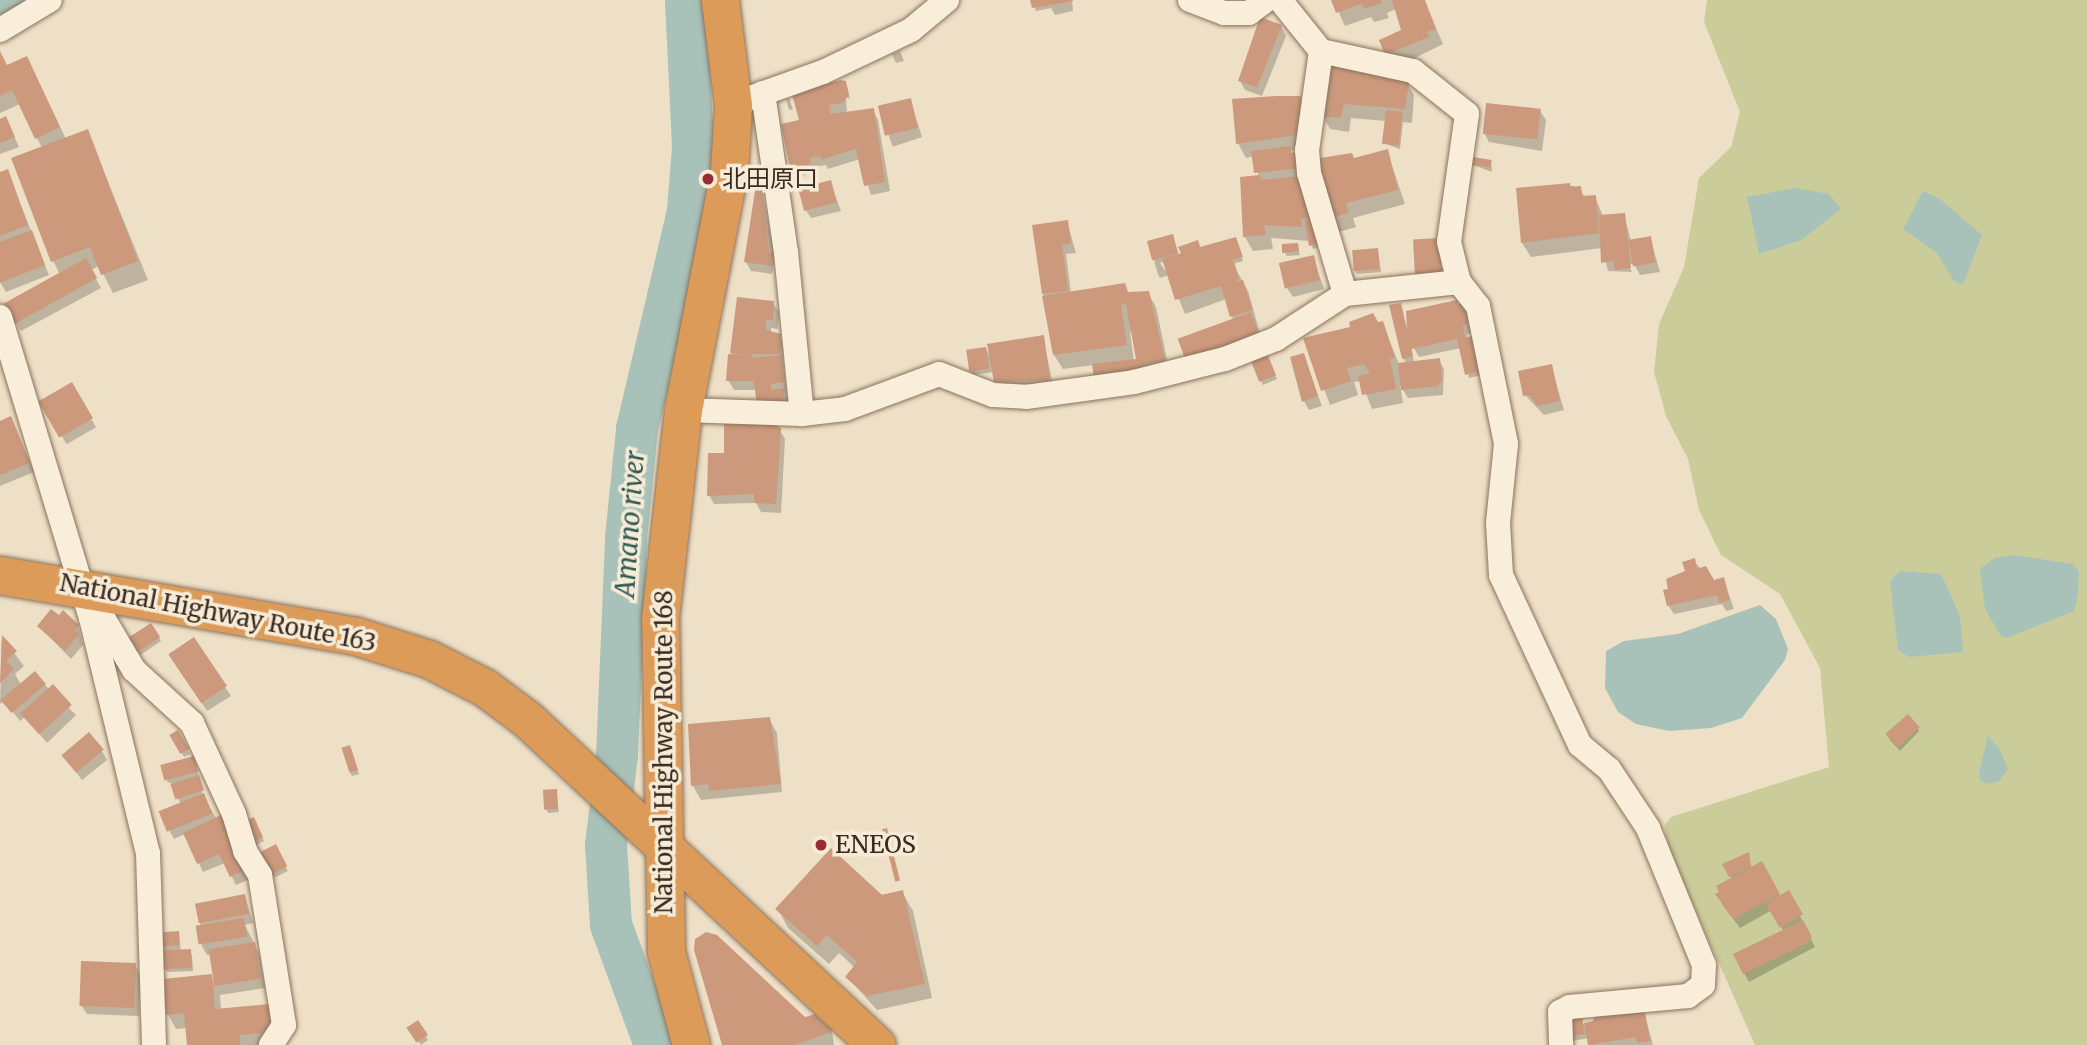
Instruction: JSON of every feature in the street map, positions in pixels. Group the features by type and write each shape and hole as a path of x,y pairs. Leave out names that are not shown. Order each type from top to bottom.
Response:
{"highway":[{"name":"National Highway Route 168","path":"691,1045 666,952 660,618 683,410 729,171 748,99 720,0"},
{"name":"National Highway Route 163","path":"0,575 87,602 356,636 429,659 484,687 527,719 663,849 876,1045"}],"street":[{"path":"0,30 50,0"},
{"path":"802,414 786,252 748,99 823,72 911,30 947,0"},
{"path":"1190,0 1224,13 1249,13 1266,0"},
{"path":"1280,0 1321,51 1413,71 1467,114 1449,242 1459,282 1478,306 1506,444 1498,523 1502,575 1580,745 1609,769 1648,828 1704,965 1703,985 1688,996 1570,1007 1560,1012 1561,1045"},
{"path":"1321,51 1307,150 1309,173 1345,294"},
{"path":"683,410 802,414 845,409 939,374 993,395 1026,397 1166,376 1276,339 1345,294 1459,282"},
{"path":"0,317 87,602 148,853 154,1045"},
{"path":"87,602 105,621 134,670 192,723 234,814 245,851 260,875 284,1025 271,1045"}],"green space":[{"path":"1707,0 2087,0 2087,1045 1755,1045 1670,852 1664,826 1671,817 1829,767 1820,668 1780,594 1721,555 1699,510 1688,459 1666,416 1654,372 1659,324 1684,267 1699,178 1731,147 1740,112 1704,22"}],"water":[{"path":"1795,188 1829,194 1841,209 1801,240 1759,254 1747,197"},
{"path":"1923,191 1940,199 1982,235 1963,285 1953,280 1937,253 1903,229"},
{"path":"2014,555 2072,564 2079,571 2078,594 2074,611 2006,638 2001,636 1985,609 1980,569 1994,558"},
{"path":"1900,571 1941,574 1960,616 1963,652 1909,657 1898,650 1890,581"},
{"path":"1760,605 1776,619 1788,649 1785,660 1742,718 1711,728 1669,731 1636,724 1618,712 1605,688 1606,651 1624,641 1678,634"},
{"path":"1988,736 1999,748 2008,769 1999,781 1988,784 1980,780 1979,773"}],"building":[{"path":"1030,0 1073,0 1073,1 1032,8"},
{"path":"1331,0 1381,0 1382,3 1365,9 1361,4 1336,13"},
{"path":"1392,0 1425,0 1436,29 1427,32 1429,37 1385,55 1379,40 1401,30"},
{"path":"1260,17 1282,25 1257,87 1238,81"},
{"path":"0,51 7,65 27,56 60,127 35,139 12,90 0,96"},
{"path":"1323,64 1409,82 1405,109 1344,104 1341,118 1320,116"},
{"path":"846,81 849,95 842,103 829,105 830,114 874,108 885,182 864,186 856,150 861,147 821,160 821,156 810,158 811,164 790,168 781,124 799,120 791,91"},
{"path":"1301,96 1304,134 1236,144 1232,99"},
{"path":"911,98 918,128 885,136 878,106"},
{"path":"1486,103 1541,109 1537,140 1483,134"},
{"path":"1386,110 1403,112 1399,146 1382,144"},
{"path":"6,116 15,137 0,143 0,119"},
{"path":"88,129 138,261 101,275 90,247 51,262 11,158"},
{"path":"1291,146 1291,153 1300,151 1302,168 1254,173 1251,151"},
{"path":"1388,149 1398,190 1346,203 1349,213 1329,218 1314,159 1352,153 1354,158"},
{"path":"1473,157 1492,160 1491,168 1472,165"},
{"path":"759,165 769,253 774,253 772,266 744,262"},
{"path":"8,169 28,225 0,236 0,172"},
{"path":"1260,175 1261,180 1302,176 1310,218 1301,219 1302,227 1264,225 1266,235 1243,237 1240,177"},
{"path":"831,180 837,202 804,211 798,189"},
{"path":"1570,183 1570,187 1581,186 1582,196 1596,195 1599,233 1521,243 1516,188"},
{"path":"1625,213 1631,268 1615,270 1613,261 1601,263 1599,215"},
{"path":"1316,218 1322,242 1309,246 1305,221"},
{"path":"1068,220 1071,243 1062,245 1068,291 1042,294 1032,225"},
{"path":"32,230 45,265 0,283 0,242"},
{"path":"1173,234 1178,253 1152,260 1147,241"},
{"path":"1651,236 1656,263 1633,267 1628,240"},
{"path":"1236,237 1243,257 1229,261 1234,262 1239,278 1236,282 1243,280 1253,310 1230,317 1221,286 1175,300 1162,259 1181,253 1178,247 1198,240 1200,247"},
{"path":"1440,238 1442,273 1415,274 1413,239"},
{"path":"1298,243 1299,251 1282,253 1282,244"},
{"path":"1378,248 1380,269 1354,271 1352,250"},
{"path":"1314,255 1320,280 1285,288 1279,263"},
{"path":"86,258 97,278 15,324 4,304"},
{"path":"1125,283 1128,292 1149,291 1165,360 1145,364 1147,372 1094,378 1092,364 1136,359 1126,304 1121,305 1127,345 1053,355 1042,296"},
{"path":"737,297 774,301 773,320 766,320 766,330 781,334 780,354 751,354 752,358 781,355 784,382 771,384 771,390 785,388 783,403 757,406 754,381 726,381 728,354 746,355 730,353"},
{"path":"1457,300 1458,304 1465,303 1470,324 1463,325 1465,338 1473,336 1481,371 1465,375 1457,339 1411,349 1413,356 1402,359 1389,305 1401,303 1407,329 1406,311"},
{"path":"1251,312 1259,334 1186,360 1178,339"},
{"path":"1373,313 1378,322 1383,321 1395,357 1390,359 1396,389 1362,395 1358,376 1370,373 1364,364 1347,368 1351,381 1321,391 1303,338 1350,327 1349,322"},
{"path":"1044,335 1050,380 994,382 987,344"},
{"path":"986,347 989,369 969,372 966,350"},
{"path":"1267,353 1276,375 1259,382 1250,360"},
{"path":"1304,353 1318,396 1302,402 1290,357"},
{"path":"1440,358 1442,381 1438,386 1401,390 1398,363"},
{"path":"1552,364 1560,401 1537,406 1530,395 1523,396 1518,371"},
{"path":"72,382 93,418 59,438 38,402"},
{"path":"11,416 30,463 0,475 0,421"},
{"path":"724,424 776,424 781,428 776,504 754,503 754,494 707,496 708,453 724,453"},
{"path":"1695,558 1697,569 1706,566 1714,580 1724,577 1730,600 1719,603 1717,595 1667,606 1663,590 1668,589 1666,579 1685,571 1682,562"},
{"path":"51,609 59,615 63,610 79,625 74,630 79,634 65,651 37,626"},
{"path":"151,623 160,637 137,653 128,638"},
{"path":"2,635 17,651 6,661 14,669 0,683"},
{"path":"194,637 227,686 201,703 168,654"},
{"path":"35,671 46,684 11,713 1,700"},
{"path":"53,684 72,705 39,734 20,713"},
{"path":"1908,714 1920,728 1897,747 1885,734"},
{"path":"770,717 781,784 709,791 708,784 691,786 688,724"},
{"path":"178,730 189,749 180,754 169,735"},
{"path":"89,732 104,750 76,773 61,755"},
{"path":"350,745 358,770 349,773 341,748"},
{"path":"194,756 198,771 164,781 160,765"},
{"path":"199,775 204,790 175,799 170,784"},
{"path":"557,789 558,809 544,810 543,790"},
{"path":"204,793 212,813 167,832 159,811"},
{"path":"221,815 246,870 230,877 219,854 197,864 183,833"},
{"path":"254,817 263,837 250,843 241,823"},
{"path":"887,828 900,880 895,882 882,829"},
{"path":"276,844 287,866 271,874 260,852"},
{"path":"831,848 882,895 903,890 925,984 867,996 845,977 857,962 827,935 817,946 775,909"},
{"path":"1749,852 1751,866 1729,877 1722,864"},
{"path":"1762,861 1780,894 1733,919 1715,894 1719,892 1716,886"},
{"path":"1789,890 1803,914 1780,928 1766,904"},
{"path":"245,894 249,914 199,923 195,904"},
{"path":"244,918 247,937 199,944 196,926"},
{"path":"1803,920 1812,937 1805,944 1743,974 1733,954"},
{"path":"179,931 180,945 162,946 161,932"},
{"path":"706,932 717,935 805,1017 815,1014 833,1031 795,1045 722,1045 694,950 695,939"},
{"path":"255,942 261,979 214,986 209,949"},
{"path":"191,949 192,968 163,969 162,951"},
{"path":"81,961 136,963 134,1008 79,1006"},
{"path":"212,974 215,1009 269,1004 272,1032 240,1035 240,1045 187,1045 184,1013 166,1015 163,979"},
{"path":"1644,1006 1650,1041 1637,1043 1636,1037 1588,1045 1584,1023 1593,1021 1595,1015"},
{"path":"1582,1017 1585,1034 1568,1037 1565,1020"},
{"path":"418,1020 428,1035 416,1043 406,1028"}],"waterway":[{"path":"0,4 5,0"},
{"name":"Amano river","path":"655,1045 611,925 606,845 617,756 626,538 637,429 688,211 693,148 686,0"}],"place":[{"name":"北田原口","path":"708,179"},
{"name":"ENEOS","path":"821,845"}]}
